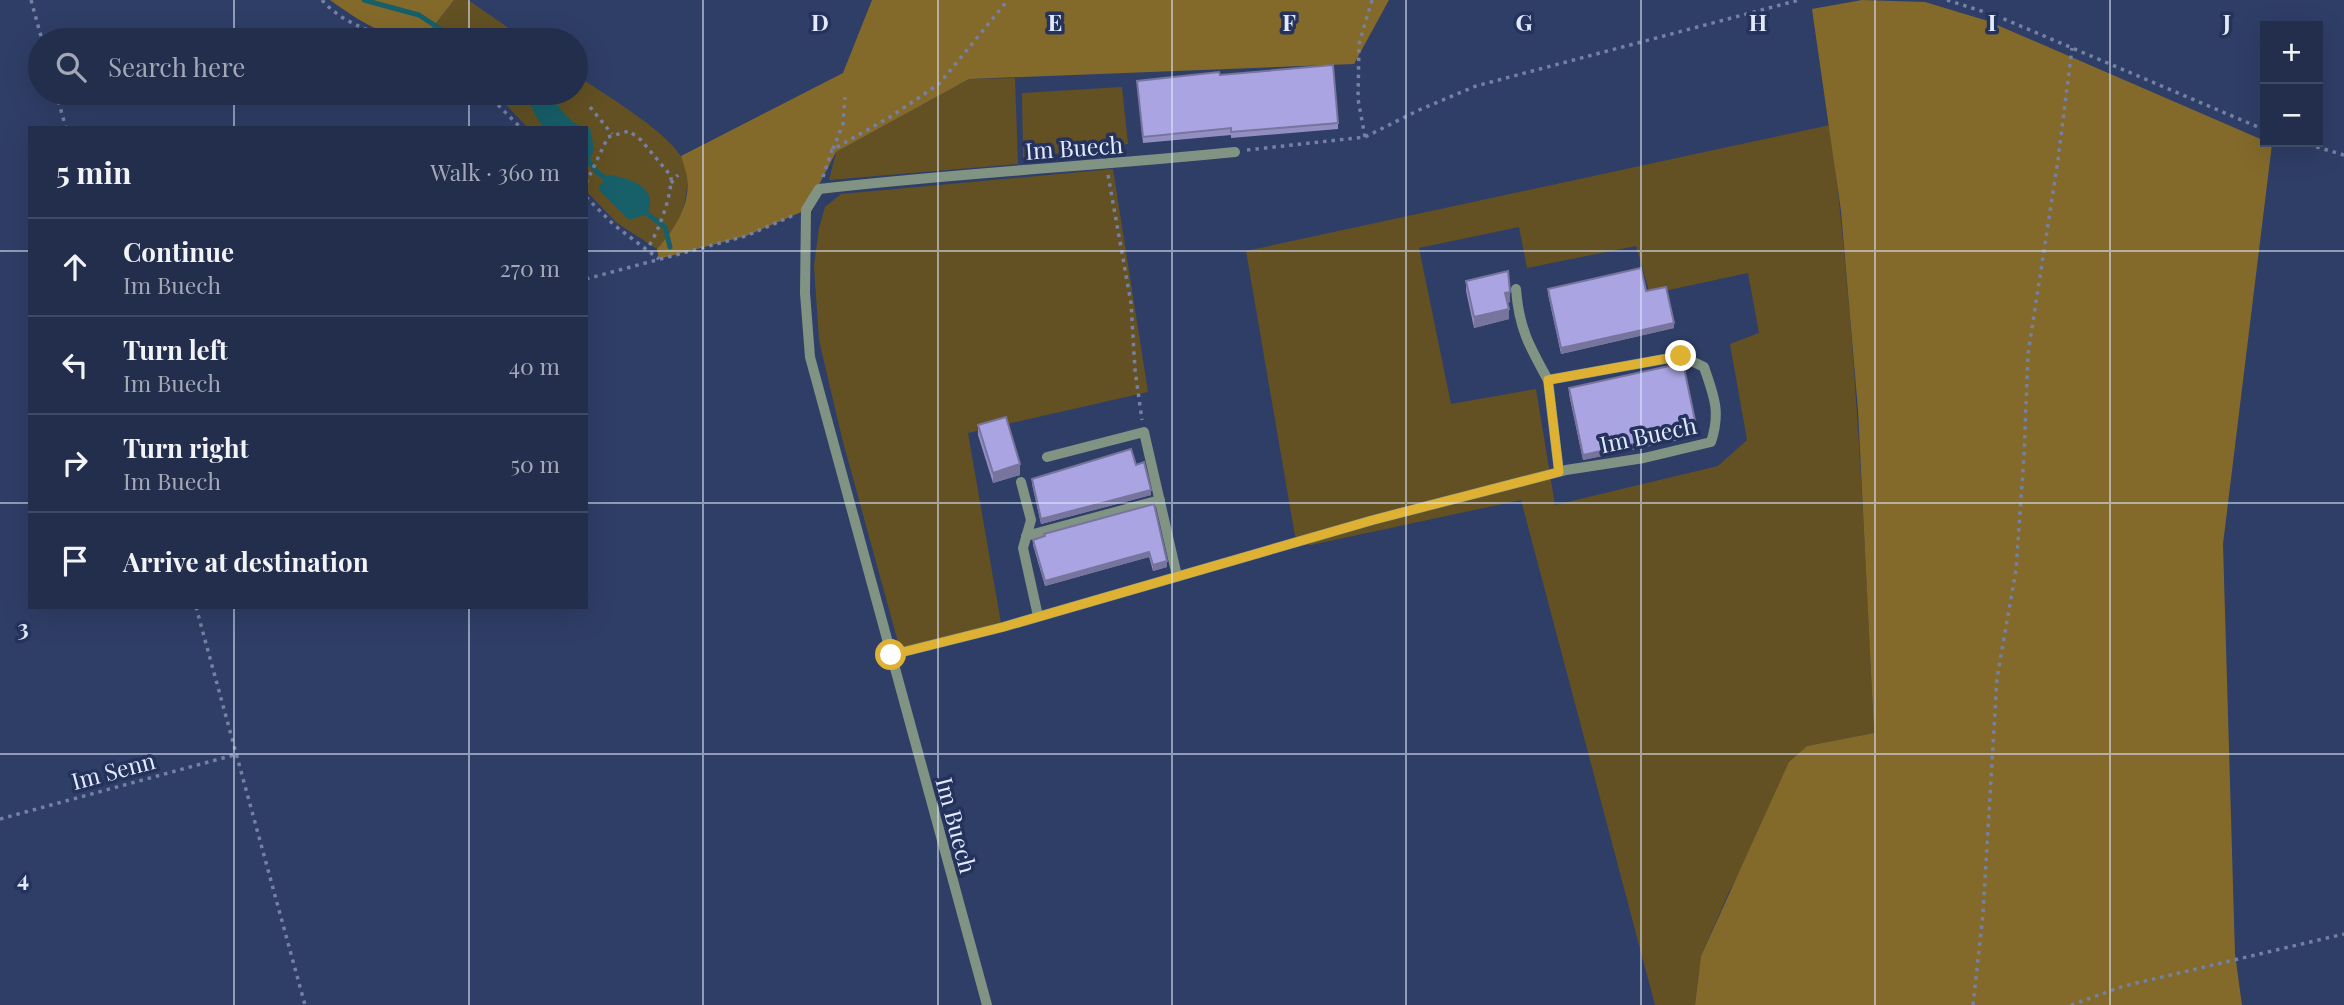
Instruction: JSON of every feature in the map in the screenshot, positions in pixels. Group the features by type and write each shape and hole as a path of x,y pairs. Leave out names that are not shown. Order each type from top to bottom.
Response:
{"lane":[{"name":"Im Buech","path":"819,188 1235,152"},
{"path":"806,209 819,188"},
{"name":"Im Buech","path":"806,209 805,293 810,357 987,1005"},
{"path":"1516,289 1518,317 1548,380 1559,472"},
{"name":"Im Buech","path":"891,655 1003,627 1373,520 1559,472 1644,458 1711,442 1717,425 1715,398 1704,367 1681,356 1548,380"},
{"path":"1047,457 1144,432 1177,576"},
{"path":"1021,482 1031,520 1023,548 1038,616"},
{"path":"1026,536 1160,500"}],"path":[{"path":"30,0 38,28"},
{"path":"322,0 333,12 362,28"},
{"path":"832,150 890,117 939,84 1008,0"},
{"path":"1365,137 1357,99 1359,44 1372,0"},
{"path":"1235,152 1365,137 1476,86 1799,0"},
{"path":"1947,0 1997,16 2260,128"},
{"path":"1973,1005 1983,914 1997,678 2016,570 2028,354 2072,48"},
{"path":"819,188 843,124 845,97"},
{"path":"59,105 65,126"},
{"path":"500,105 519,126"},
{"path":"590,107 612,134"},
{"path":"588,180 605,142 612,134 629,131 641,140 671,176 669,200 647,249"},
{"path":"2317,147 2344,155"},
{"path":"1106,165 1131,303 1135,370 1144,432"},
{"path":"671,183 678,175"},
{"path":"588,200 614,225 659,259"},
{"path":"588,278 746,236 806,209"},
{"path":"197,609 305,1005"},
{"name":"Im Senn","path":"0,819 235,755"},
{"path":"2071,1005 2124,986 2344,934"}],"shaded area":[{"path":"330,0 454,0 432,28 375,28"},
{"path":"454,0 468,0 509,28 432,28"},
{"path":"872,0 1389,0 1354,64 969,79 836,152 806,210 746,236 659,259 657,249 675,225 686,198 687,178 681,156 843,73"},
{"path":"1862,0 1925,2 1988,21 2260,139 2260,147 2272,147 2223,544 2235,954 2242,1005 1695,1005 1701,956 1789,762 1807,746 1874,733 1858,410 1841,211 1812,9"},
{"path":"1015,78 1018,164 829,180 836,152 969,79"},
{"path":"588,83 632,112 672,145 684,164 686,195 681,215 672,233 657,249 617,223 588,193 588,126 526,126 506,105 588,105"},
{"path":"1122,87 1128,144 1023,158 1022,93"},
{"path":"530,105 557,105 567,117 580,126 542,126"},
{"path":"1830,125 1853,353 1874,733 1807,746 1728,894 1701,956 1695,1005 1655,1005 1521,500 1311,545 1295,536 1246,251","holes":["1519,227 1527,268 1636,246 1650,294 1748,273 1759,333 1730,344 1747,440 1718,466 1555,505 1536,389 1451,404 1419,248"]},
{"path":"588,128 593,143 588,162"},
{"path":"1113,169 1148,392 968,433 1001,623 904,648 898,642 842,438 819,340 814,266 825,207 841,194"},
{"path":"609,175 633,182 646,191 650,205 647,214 629,220 599,190"}],"building":[{"path":"1333,65 1338,123 1231,132 1231,128 1143,137 1137,81 1219,72 1220,75"},
{"path":"1641,268 1646,291 1666,287 1674,323 1561,348 1548,289"},
{"path":"1508,271 1510,292 1505,293 1509,309 1474,317 1466,281"},
{"path":"1683,363 1697,430 1583,455 1569,388"},
{"path":"1006,417 1020,464 993,473 978,425"},
{"path":"1131,449 1136,465 1144,462 1151,490 1041,519 1032,479"},
{"path":"1154,504 1167,561 1153,565 1149,552 1045,581 1033,540 1045,536 1044,534"}],"waterway":[{"path":"364,0 419,15 439,28"},
{"path":"588,160 598,173 611,182"},
{"path":"642,210 665,227 670,247"}],"route":[{"path":"891,655 1003,627 1373,520 1559,472 1548,380 1681,356"}]}
